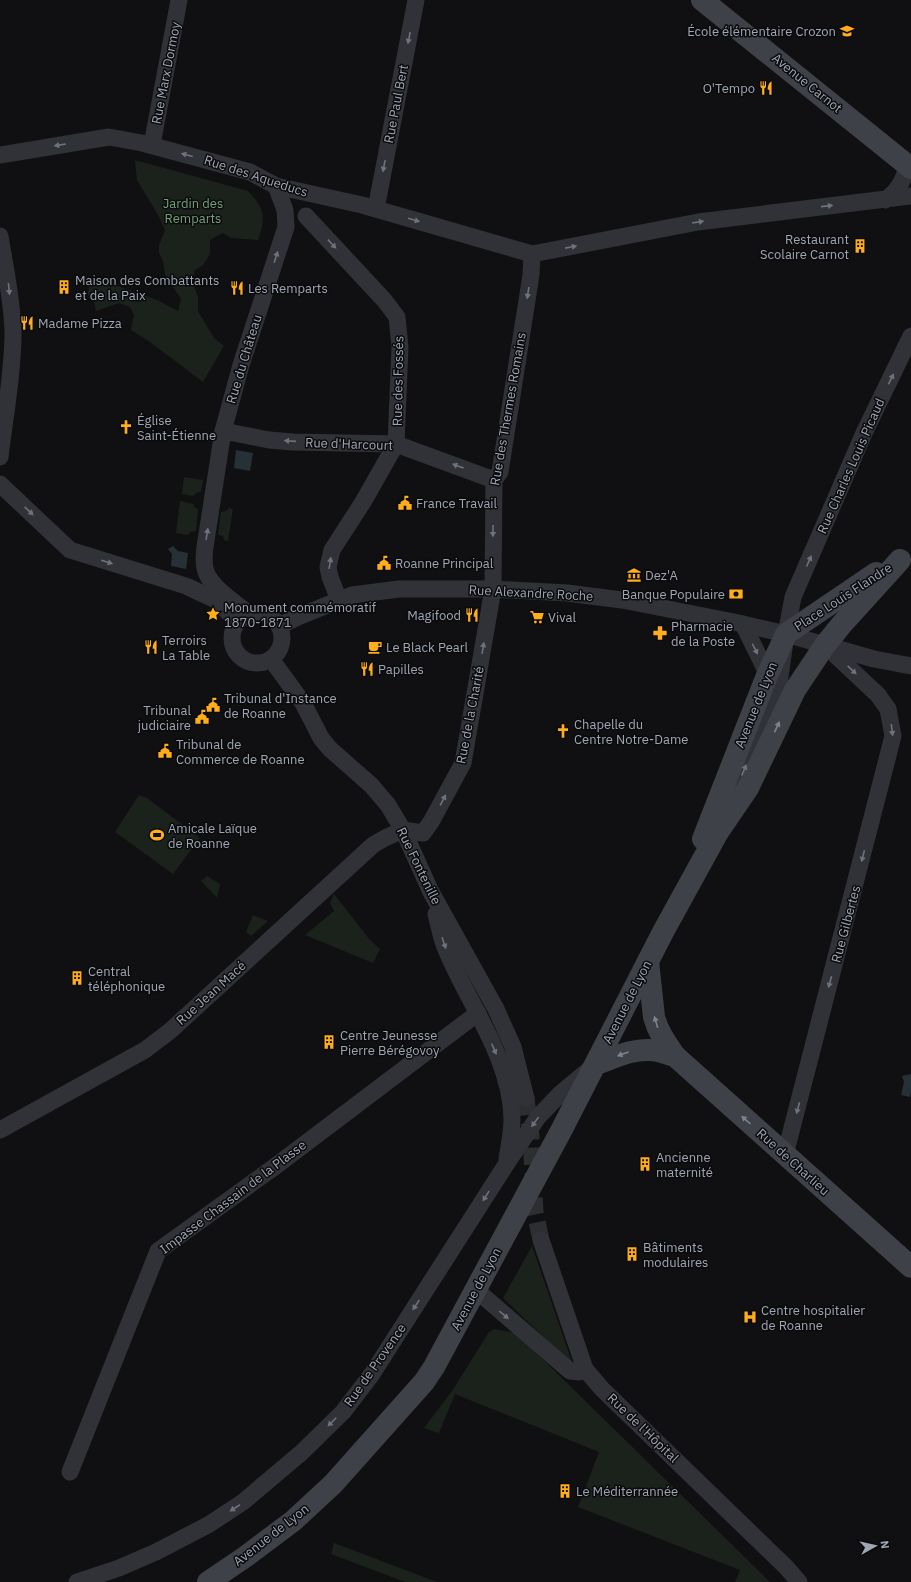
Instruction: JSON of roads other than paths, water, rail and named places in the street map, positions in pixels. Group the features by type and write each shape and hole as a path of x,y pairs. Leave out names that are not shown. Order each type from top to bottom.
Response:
{"main road":[{"name":"Avenue Carnot","path":"702,0 909,166"},
{"name":"Place Louis Flandre","path":"786,634 862,582 905,556"},
{"name":"Avenue de Lyon","path":"208,1582 239,1562 293,1520 333,1484 424,1382 434,1367 596,1064 663,932 718,832 748,788 795,690 825,645 859,604 905,556"},
{"name":"Avenue de Lyon","path":"663,932 708,828 768,675 786,634"},
{"name":"Rue de Charlieu","path":"648,961 655,1022 662,1037 675,1056 911,1268"},
{"name":"Rue de Charlieu","path":"596,1064 631,1051 640,1050 652,1050 675,1056"}],"street":[{"name":"Rue Marx Dormoy","path":"152,145 179,0"},
{"name":"Rue Paul Bert","path":"376,209 416,0"},
{"name":"Rue des Aqueducs","path":"0,155 110,137 152,145 250,172 276,186 340,199 532,254"},
{"path":"885,200 894,193 902,183 909,166"},
{"name":"Rue du Château","path":"206,573 204,563 205,547 223,431 241,365 286,227 285,210 276,186"},
{"path":"532,254 698,222 911,196"},
{"path":"286,227 324,205 340,199"},
{"name":"Rue des Fossés","path":"306,216 385,301 397,316 400,347 396,444 363,502 332,550 328,567 330,577 339,600"},
{"path":"0,236 8,283 13,331 9,387 0,457"},
{"name":"Rue des Thermes Romains","path":"492,589 494,480 500,472 531,275 532,254"},
{"name":"Rue Charles Louis Picaud","path":"793,597 864,433 911,336"},
{"name":"Rue d'Harcourt","path":"223,431 269,440 293,442 396,444 494,480"},
{"path":"0,484 70,550 186,586 218,601 243,618"},
{"path":"186,586 206,573 243,618"},
{"path":"825,645 834,620 841,608 862,582"},
{"name":"Rue Alexandre Roche","path":"279,626 352,595 398,589 492,589 566,593 615,599 786,634"},
{"name":"Rue de la Charité","path":"403,830 423,833 432,822 463,762 492,589"},
{"name":"Place Louis Flandre","path":"793,597 786,634 874,659 911,666"},
{"path":"263,613 270,616 279,626 282,640 280,647 271,659 257,663 242,659 233,647 233,630 243,618 263,613"},
{"path":"743,624 768,675"},
{"path":"718,832 779,684 786,634"},
{"name":"Place Louis Flandre","path":"825,645 878,695"},
{"name":"Rue Fontenille","path":"271,659 303,703 321,738 371,785 388,805 403,830 431,892 496,1009 513,1047 526,1098"},
{"name":"Rue Gilbertes","path":"785,1155 893,736 888,709 878,695"},
{"name":"Rue Jean Macé","path":"0,1130 145,1050 170,1031 373,845 384,838 403,830"},
{"path":"431,892 445,946 496,1052 505,1080 510,1101 512,1119 507,1163"},
{"name":"Impasse Chassain de la Plasse","path":"70,1472 158,1251 277,1165 478,1013"},
{"name":"Rue de Provence","path":"77,1582 119,1568 156,1552 208,1525 243,1502 302,1454 342,1412 372,1374 538,1117 561,1093 596,1064"},
{"name":"Rue de l'Hôpital","path":"541,1240 585,1369 602,1389 775,1556 799,1582"},
{"path":"475,1289 570,1371 578,1372 585,1369"}],"tunnel":[{"path":"526,1098 531,1136 535,1212 541,1240"}],"place":[{"name":"École élémentaire Crozon","path":"847,31"},
{"name":"O'Tempo","path":"766,88"},
{"name":"Restaurant Scolaire Carnot","path":"860,246"},
{"name":"Maison des Combattants et de la Paix","path":"64,287"},
{"name":"Les Remparts","path":"237,288"},
{"name":"Madame Pizza","path":"27,323"},
{"name":"Église Saint-Étienne","path":"126,427"},
{"name":"France Travail","path":"405,503"},
{"name":"Roanne Principal","path":"384,563"},
{"name":"Dez'A","path":"634,575"},
{"name":"Banque Populaire","path":"736,594"},
{"name":"Monument commémoratif 1870-1871","path":"213,614"},
{"name":"Magifood","path":"472,615"},
{"name":"Vival","path":"537,617"},
{"name":"Pharmacie de la Poste","path":"660,633"},
{"name":"Terroirs La Table","path":"151,647"},
{"name":"Le Black Pearl","path":"375,647"},
{"name":"Papilles","path":"367,669"},
{"name":"Tribunal d'Instance de Roanne","path":"213,705"},
{"name":"Tribunal judiciaire","path":"202,717"},
{"name":"Chapelle du Centre Notre-Dame","path":"563,731"},
{"name":"Tribunal de Commerce de Roanne","path":"165,751"},
{"name":"Amicale Laïque de Roanne","path":"157,835"},
{"name":"Central téléphonique","path":"77,978"},
{"name":"Centre Jeunesse Pierre Bérégovoy","path":"329,1042"},
{"name":"Ancienne maternité","path":"645,1164"},
{"name":"Bâtiments modulaires","path":"632,1254"},
{"name":"Centre hospitalier de Roanne","path":"750,1317"},
{"name":"Le Méditerrannée","path":"565,1491"}],"park label":[{"name":"Jardin des Remparts","path":"193,210"}]}
